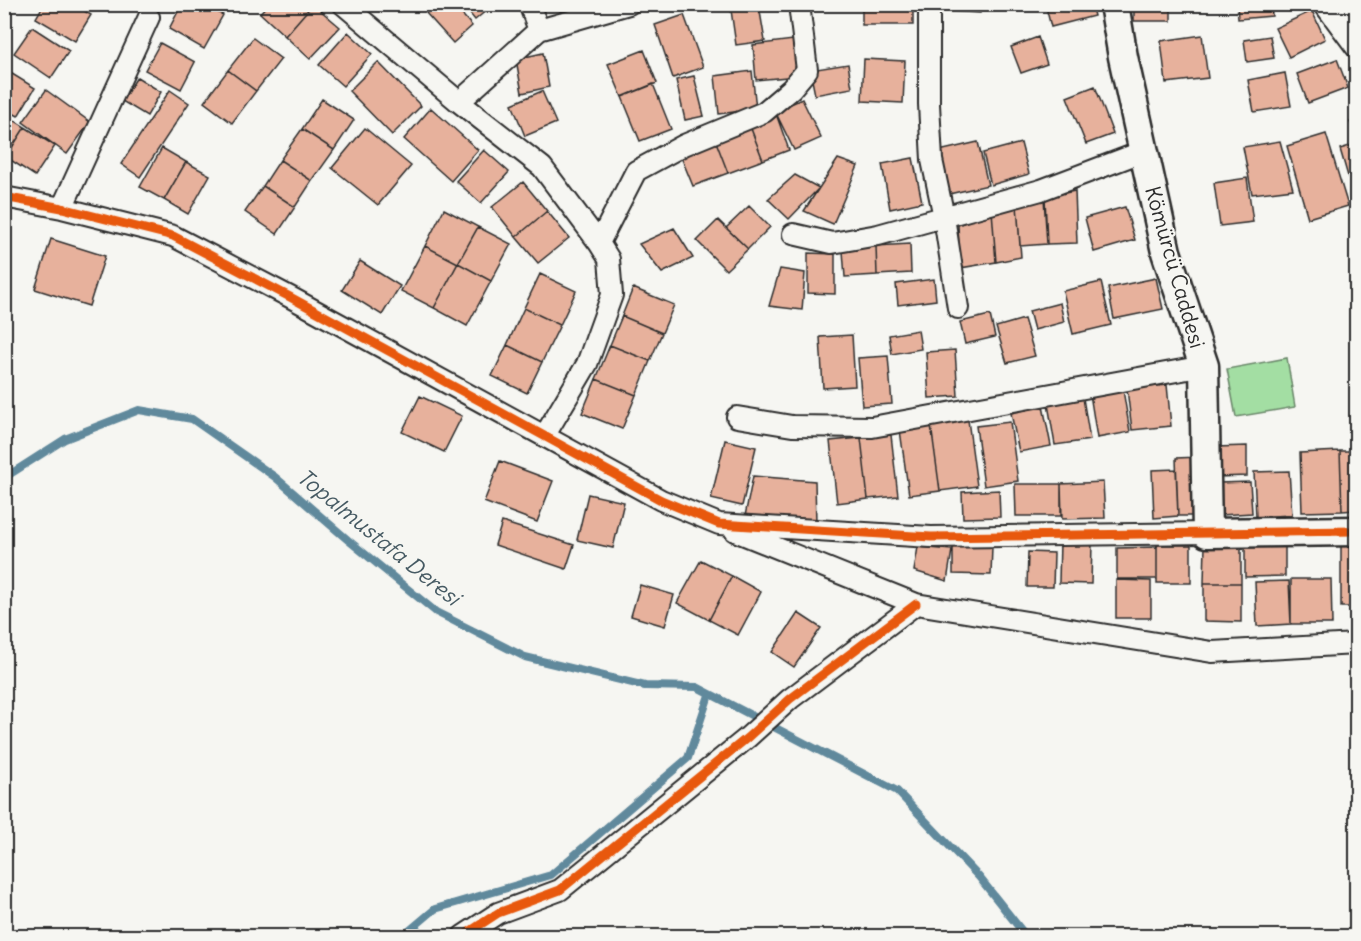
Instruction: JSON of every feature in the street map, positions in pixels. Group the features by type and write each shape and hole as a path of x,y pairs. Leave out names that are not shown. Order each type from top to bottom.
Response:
{"street":[{"path":"343,4 459,102 542,167 609,259 612,295 587,364 545,435"},
{"path":"529,4 539,30"},
{"path":"459,102 539,30 629,4"},
{"path":"599,243 636,171 684,145 764,112 791,89 807,70 799,4"},
{"path":"929,4 929,104 932,160 944,217 958,308"},
{"name":"Kömürcü Caddesi","path":"1114,4 1123,57 1166,252 1204,366 1207,533"},
{"path":"1324,4 1353,42"},
{"path":"1353,4 1350,11 1353,42"},
{"path":"62,208 148,17"},
{"path":"793,234 832,243 878,235 1041,190 1144,151"},
{"path":"4,198 62,208 173,236 290,297 662,500 916,604 1212,651 1356,645"},
{"path":"737,417 792,426 872,427 1204,366"},
{"path":"719,524 931,537 1356,531"},
{"path":"463,936 498,913 560,890 747,738 790,699 916,604"}],"green space":[{"path":"1287,358 1295,407 1236,417 1227,369"}],"building":[{"path":"44,4 73,4 91,15 75,41 36,18"},
{"path":"182,4 203,4 223,15 204,49 169,29"},
{"path":"268,4 313,4 285,36 260,13"},
{"path":"313,4 340,27 310,59 285,36"},
{"path":"436,4 453,4 472,26 453,43 426,13"},
{"path":"462,4 494,4 475,20"},
{"path":"558,4 601,4 563,19"},
{"path":"862,4 913,4 913,25 862,25"},
{"path":"945,4 980,4 980,13 945,11"},
{"path":"1058,4 1091,4 1094,16 1051,27 1046,7"},
{"path":"1134,4 1171,4 1171,21 1134,21"},
{"path":"1237,4 1271,4 1272,16 1238,19"},
{"path":"759,6 765,41 736,45 731,10"},
{"path":"1312,11 1325,39 1289,57 1275,28"},
{"path":"684,15 703,67 673,78 655,25"},
{"path":"32,27 69,51 51,78 14,53"},
{"path":"348,32 372,54 343,86 319,65"},
{"path":"1202,35 1208,78 1166,83 1161,41"},
{"path":"1270,36 1274,58 1247,62 1244,40"},
{"path":"1038,37 1047,64 1021,73 1011,47"},
{"path":"253,38 281,59 256,91 228,70"},
{"path":"793,40 797,76 756,80 753,45"},
{"path":"160,43 195,62 181,89 145,70"},
{"path":"644,50 657,83 622,97 608,64"},
{"path":"543,53 549,87 522,93 516,59"},
{"path":"864,59 905,61 903,103 862,101"},
{"path":"1337,59 1348,88 1308,103 1297,74"},
{"path":"378,62 421,106 392,135 349,91"},
{"path":"848,64 852,88 815,95 810,70"},
{"path":"4,69 35,88 18,116 4,108"},
{"path":"228,70 256,91 232,123 204,102"},
{"path":"752,71 756,109 719,114 715,76"},
{"path":"1285,73 1291,106 1254,112 1248,80"},
{"path":"694,76 704,116 685,120 676,80"},
{"path":"137,77 161,92 147,116 122,101"},
{"path":"653,84 671,129 640,141 622,97"},
{"path":"1095,86 1113,134 1086,144 1067,97"},
{"path":"46,90 90,122 67,154 23,122"},
{"path":"170,90 189,103 140,177 121,164"},
{"path":"542,91 556,123 525,136 512,104"},
{"path":"322,99 354,120 334,150 302,129"},
{"path":"802,99 821,138 794,150 775,111"},
{"path":"431,108 478,150 451,181 404,139"},
{"path":"775,111 789,150 763,160 748,121"},
{"path":"4,114 25,127 6,157 4,156"},
{"path":"1356,119 1356,135 1350,122"},
{"path":"750,126 763,160 728,173 715,139"},
{"path":"25,127 55,146 35,176 6,157"},
{"path":"365,128 411,166 378,205 332,168"},
{"path":"302,129 334,150 312,181 280,160"},
{"path":"1326,134 1348,206 1308,218 1287,146"},
{"path":"715,139 728,173 693,186 679,152"},
{"path":"1280,141 1293,189 1252,194 1243,147"},
{"path":"978,142 988,185 949,194 939,151"},
{"path":"1021,143 1029,174 991,185 983,153"},
{"path":"1356,144 1356,189 1352,190 1340,149"},
{"path":"162,148 186,162 164,200 140,187"},
{"path":"484,150 509,172 481,203 456,181"},
{"path":"913,158 922,202 890,209 882,164"},
{"path":"838,159 858,166 833,224 804,211"},
{"path":"280,160 312,181 295,207 263,186"},
{"path":"186,162 210,175 188,214 164,200"},
{"path":"795,175 819,188 789,219 768,199"},
{"path":"1247,178 1253,222 1220,226 1214,183"},
{"path":"523,182 547,211 516,237 492,207"},
{"path":"263,186 295,207 277,234 245,212"},
{"path":"1075,191 1077,243 1047,244 1045,197"},
{"path":"1044,198 1047,244 1020,246 1017,205"},
{"path":"1017,205 1021,257 996,262 992,211"},
{"path":"749,206 770,227 748,249 726,228"},
{"path":"1125,207 1135,240 1094,252 1085,218"},
{"path":"444,209 478,227 458,263 425,246"},
{"path":"547,211 569,238 538,263 516,237"},
{"path":"992,211 996,262 960,268 958,225"},
{"path":"718,220 748,249 726,270 697,241"},
{"path":"478,227 511,244 491,281 458,263"},
{"path":"674,228 693,258 662,273 639,244"},
{"path":"51,239 105,256 89,306 35,289"},
{"path":"910,244 911,273 877,275 876,246"},
{"path":"425,246 458,263 434,308 401,291"},
{"path":"876,246 877,275 845,277 843,251"},
{"path":"808,253 835,254 835,294 808,293"},
{"path":"360,261 400,286 382,315 342,290"},
{"path":"458,263 491,281 467,326 434,308"},
{"path":"780,269 805,273 802,310 769,306"},
{"path":"540,274 576,291 560,325 524,308"},
{"path":"1156,278 1163,309 1114,319 1108,288"},
{"path":"934,279 936,300 898,305 896,284"},
{"path":"1101,282 1111,325 1073,334 1063,291"},
{"path":"633,288 674,305 662,333 622,316"},
{"path":"1060,303 1064,322 1034,330 1029,311"},
{"path":"524,308 560,325 542,362 507,345"},
{"path":"990,315 995,337 965,344 960,322"},
{"path":"622,316 662,333 650,361 610,345"},
{"path":"1024,319 1035,356 1007,363 996,327"},
{"path":"918,330 921,349 892,354 889,335"},
{"path":"852,335 855,386 823,388 820,337"},
{"path":"507,345 542,362 527,393 492,376"},
{"path":"610,345 650,361 636,395 596,379"},
{"path":"955,350 958,396 929,398 926,352"},
{"path":"888,356 892,404 862,406 858,358"},
{"path":"596,379 636,395 622,429 582,413"},
{"path":"1167,385 1171,426 1132,430 1127,389"},
{"path":"1123,390 1130,432 1097,438 1090,394"},
{"path":"420,396 462,416 444,452 402,432"},
{"path":"1083,398 1090,440 1055,445 1048,404"},
{"path":"1043,406 1051,446 1019,452 1011,413"},
{"path":"968,420 977,486 940,491 931,425"},
{"path":"1010,422 1018,481 984,486 976,426"},
{"path":"931,425 940,491 909,495 900,430"},
{"path":"891,435 898,496 868,499 861,438"},
{"path":"861,438 868,499 837,503 830,441"},
{"path":"725,440 756,447 742,506 711,499"},
{"path":"1247,446 1247,476 1217,477 1216,447"},
{"path":"1340,451 1356,451 1356,510 1342,511"},
{"path":"1340,451 1342,511 1302,512 1300,453"},
{"path":"1200,457 1202,516 1178,516 1176,458"},
{"path":"500,461 553,481 537,522 484,502"},
{"path":"1176,469 1178,516 1154,518 1152,470"},
{"path":"1289,471 1292,515 1256,517 1254,472"},
{"path":"753,476 815,481 816,523 745,516"},
{"path":"1103,482 1105,518 1062,519 1061,484"},
{"path":"1250,482 1252,513 1220,515 1219,483"},
{"path":"1015,484 1061,484 1061,516 1016,516"},
{"path":"999,490 1000,517 963,518 962,492"},
{"path":"588,494 624,502 613,548 577,540"},
{"path":"502,522 574,545 566,569 495,545"},
{"path":"1060,542 1092,543 1091,584 1059,583"},
{"path":"1341,542 1356,542 1356,607 1341,607"},
{"path":"953,545 992,546 991,575 953,574"},
{"path":"1157,545 1191,545 1191,583 1157,583"},
{"path":"1205,545 1241,546 1241,583 1204,583"},
{"path":"1245,545 1285,545 1285,576 1245,577"},
{"path":"918,547 952,550 947,581 914,571"},
{"path":"1157,547 1157,579 1117,579 1117,548"},
{"path":"1028,552 1054,553 1053,587 1027,587"},
{"path":"701,560 732,576 709,620 677,603"},
{"path":"732,576 761,592 738,635 709,620"},
{"path":"1291,579 1331,579 1332,624 1291,624"},
{"path":"1116,580 1151,581 1151,618 1116,618"},
{"path":"1289,581 1291,624 1257,626 1255,582"},
{"path":"1204,583 1241,583 1241,622 1204,621"},
{"path":"640,585 674,595 665,626 631,616"},
{"path":"798,613 821,628 794,667 772,652"}],"waterway":[{"name":"Topalmustafa Deresi","path":"4,478 65,439 139,410 192,419 275,477 436,612 525,657 645,686 697,687 897,791 979,877 1026,936"},
{"path":"403,936 435,909 551,875 688,758 709,695"}],"cycle path":[{"path":"4,197 62,208 173,236 290,297 661,500 719,524 931,537 1356,531"},
{"path":"463,936 498,913 560,890 747,738 790,699 916,604"}]}
